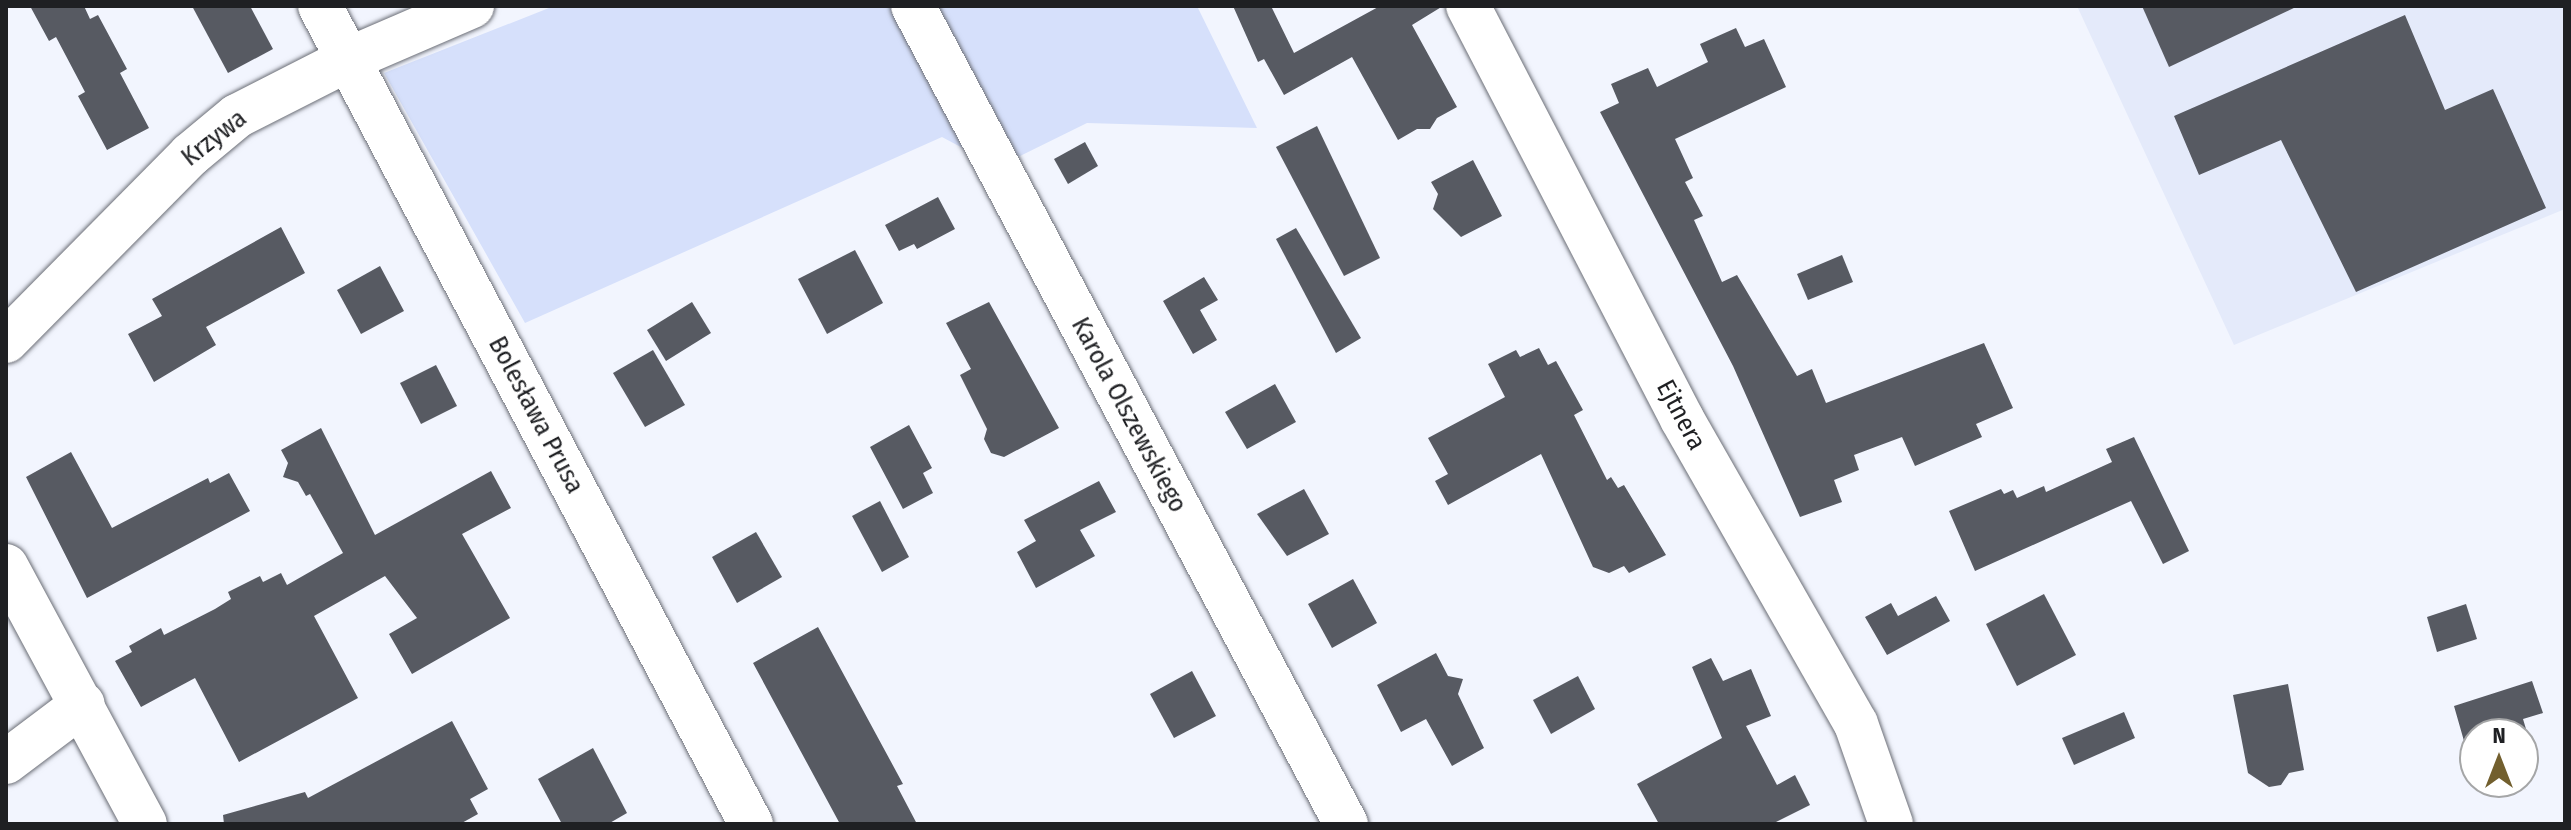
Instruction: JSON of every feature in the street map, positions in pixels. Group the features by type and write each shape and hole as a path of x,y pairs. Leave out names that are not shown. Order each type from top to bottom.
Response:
{"street":[{"name":"Bolesława Prusa","path":"320,6 751,824"},
{"name":"Krzywa","path":"6,341 190,155 226,125 349,59 472,6"},
{"name":"Karola Olszewskiego","path":"913,6 1346,824"},
{"name":"Ejtnera","path":"1468,6 1682,419 1856,724 1891,824"},
{"path":"6,566 145,824"},
{"path":"6,762 83,704"}],"shaded area":[{"path":"554,6 1197,6 1257,128 1087,123 998,167 942,137 525,323 384,73"},
{"path":"2077,6 2565,6 2565,209 2234,345"}],"building":[{"path":"30,6 84,6 90,19 98,15 127,69 120,73 149,128 107,150 78,96 85,92 56,37 49,41"},
{"path":"192,6 250,6 273,49 228,73"},
{"path":"1233,6 1271,6 1294,53 1380,6 1443,6 1412,25 1457,107 1437,118 1430,129 1417,129 1398,140 1352,57 1284,95 1264,59 1258,62"},
{"path":"2142,6 2298,6 2169,67"},
{"path":"2405,15 2445,110 2493,89 2546,208 2356,292 2281,140 2199,175 2174,116"},
{"path":"1736,28 1745,47 1764,39 1786,87 1675,139 1693,178 1685,182 1703,216 1694,220 1722,282 1737,275 1797,376 1812,369 1826,403 1984,343 2013,408 1976,424 1982,437 1915,466 1902,437 1854,455 1859,470 1834,480 1842,502 1800,517 1733,366 1600,112 1619,103 1611,84 1648,68 1657,87 1708,62 1700,44"},
{"path":"1317,126 1380,258 1344,276 1276,147"},
{"path":"1085,142 1098,166 1068,184 1054,159"},
{"path":"1473,160 1502,216 1461,237 1433,209 1438,194 1431,182"},
{"path":"938,197 955,229 917,249 914,244 899,251 885,225"},
{"path":"281,227 305,273 206,327 216,345 154,382 128,334 162,316 152,299"},
{"path":"1296,228 1361,338 1336,353 1276,239"},
{"path":"855,250 883,303 827,334 798,279"},
{"path":"1842,255 1853,282 1808,300 1797,274"},
{"path":"380,266 404,311 361,334 337,290"},
{"path":"1204,277 1218,300 1200,310 1217,340 1193,354 1163,301"},
{"path":"692,302 711,333 666,361 647,330"},
{"path":"989,302 1059,428 1004,457 991,453 984,439 987,429 960,375 971,369 946,323"},
{"path":"1539,348 1548,365 1556,361 1583,410 1574,415 1607,480 1611,477 1618,488 1624,485 1666,555 1629,573 1624,566 1609,573 1593,567 1541,454 1448,505 1435,481 1448,474 1428,438 1505,397 1488,364 1516,350 1520,357"},
{"path":"653,350 685,405 645,427 613,373"},
{"path":"436,365 457,406 421,424 400,383"},
{"path":"1275,384 1296,422 1247,449 1225,412"},
{"path":"909,425 932,468 923,473 933,493 903,509 870,447"},
{"path":"321,428 375,535 491,471 511,508 462,534 510,618 412,674 389,634 417,618 385,576 314,616 358,698 239,762 195,678 141,707 115,661 132,652 129,646 161,628 164,635 215,609 231,599 228,592 260,576 263,582 281,573 287,585 343,553 310,494 306,496 298,482 283,477 288,463 281,450"},
{"path":"2134,437 2189,551 2163,564 2131,501 1975,571 1949,511 2001,489 2004,494 2013,490 2017,498 2044,486 2046,492 2112,462 2106,449"},
{"path":"71,452 112,528 208,478 210,483 229,473 250,511 87,598 26,477"},
{"path":"1099,481 1116,512 1080,530 1095,556 1036,588 1017,552 1036,541 1024,520"},
{"path":"1304,489 1329,534 1287,556 1257,514"},
{"path":"880,501 909,557 882,572 852,516"},
{"path":"756,532 782,577 737,603 712,557"},
{"path":"1353,579 1377,623 1332,648 1308,604"},
{"path":"2044,594 2076,655 2017,686 1986,624"},
{"path":"1936,596 1950,621 1887,655 1865,617 1891,603 1898,616"},
{"path":"2466,604 2477,639 2437,652 2427,617"},
{"path":"818,627 903,784 897,786 917,824 840,824 753,663"},
{"path":"1436,653 1448,676 1463,679 1458,694 1484,748 1452,766 1426,719 1401,732 1377,685"},
{"path":"1711,658 1723,681 1751,669 1771,716 1746,726 1777,785 1795,775 1810,805 1772,824 1659,824 1637,784 1722,738 1692,667"},
{"path":"1192,671 1216,716 1174,738 1150,694"},
{"path":"1578,676 1595,709 1551,734 1533,700"},
{"path":"2532,681 2543,713 2526,718 2459,718 2459,724 2454,706"},
{"path":"2288,684 2304,770 2289,773 2281,785 2269,787 2248,773 2233,695"},
{"path":"2124,712 2135,738 2074,765 2062,738"},
{"path":"452,721 488,789 470,799 478,814 460,824 224,824 223,815 305,792 308,798"},
{"path":"593,748 627,813 608,824 562,824 538,779"}]}
